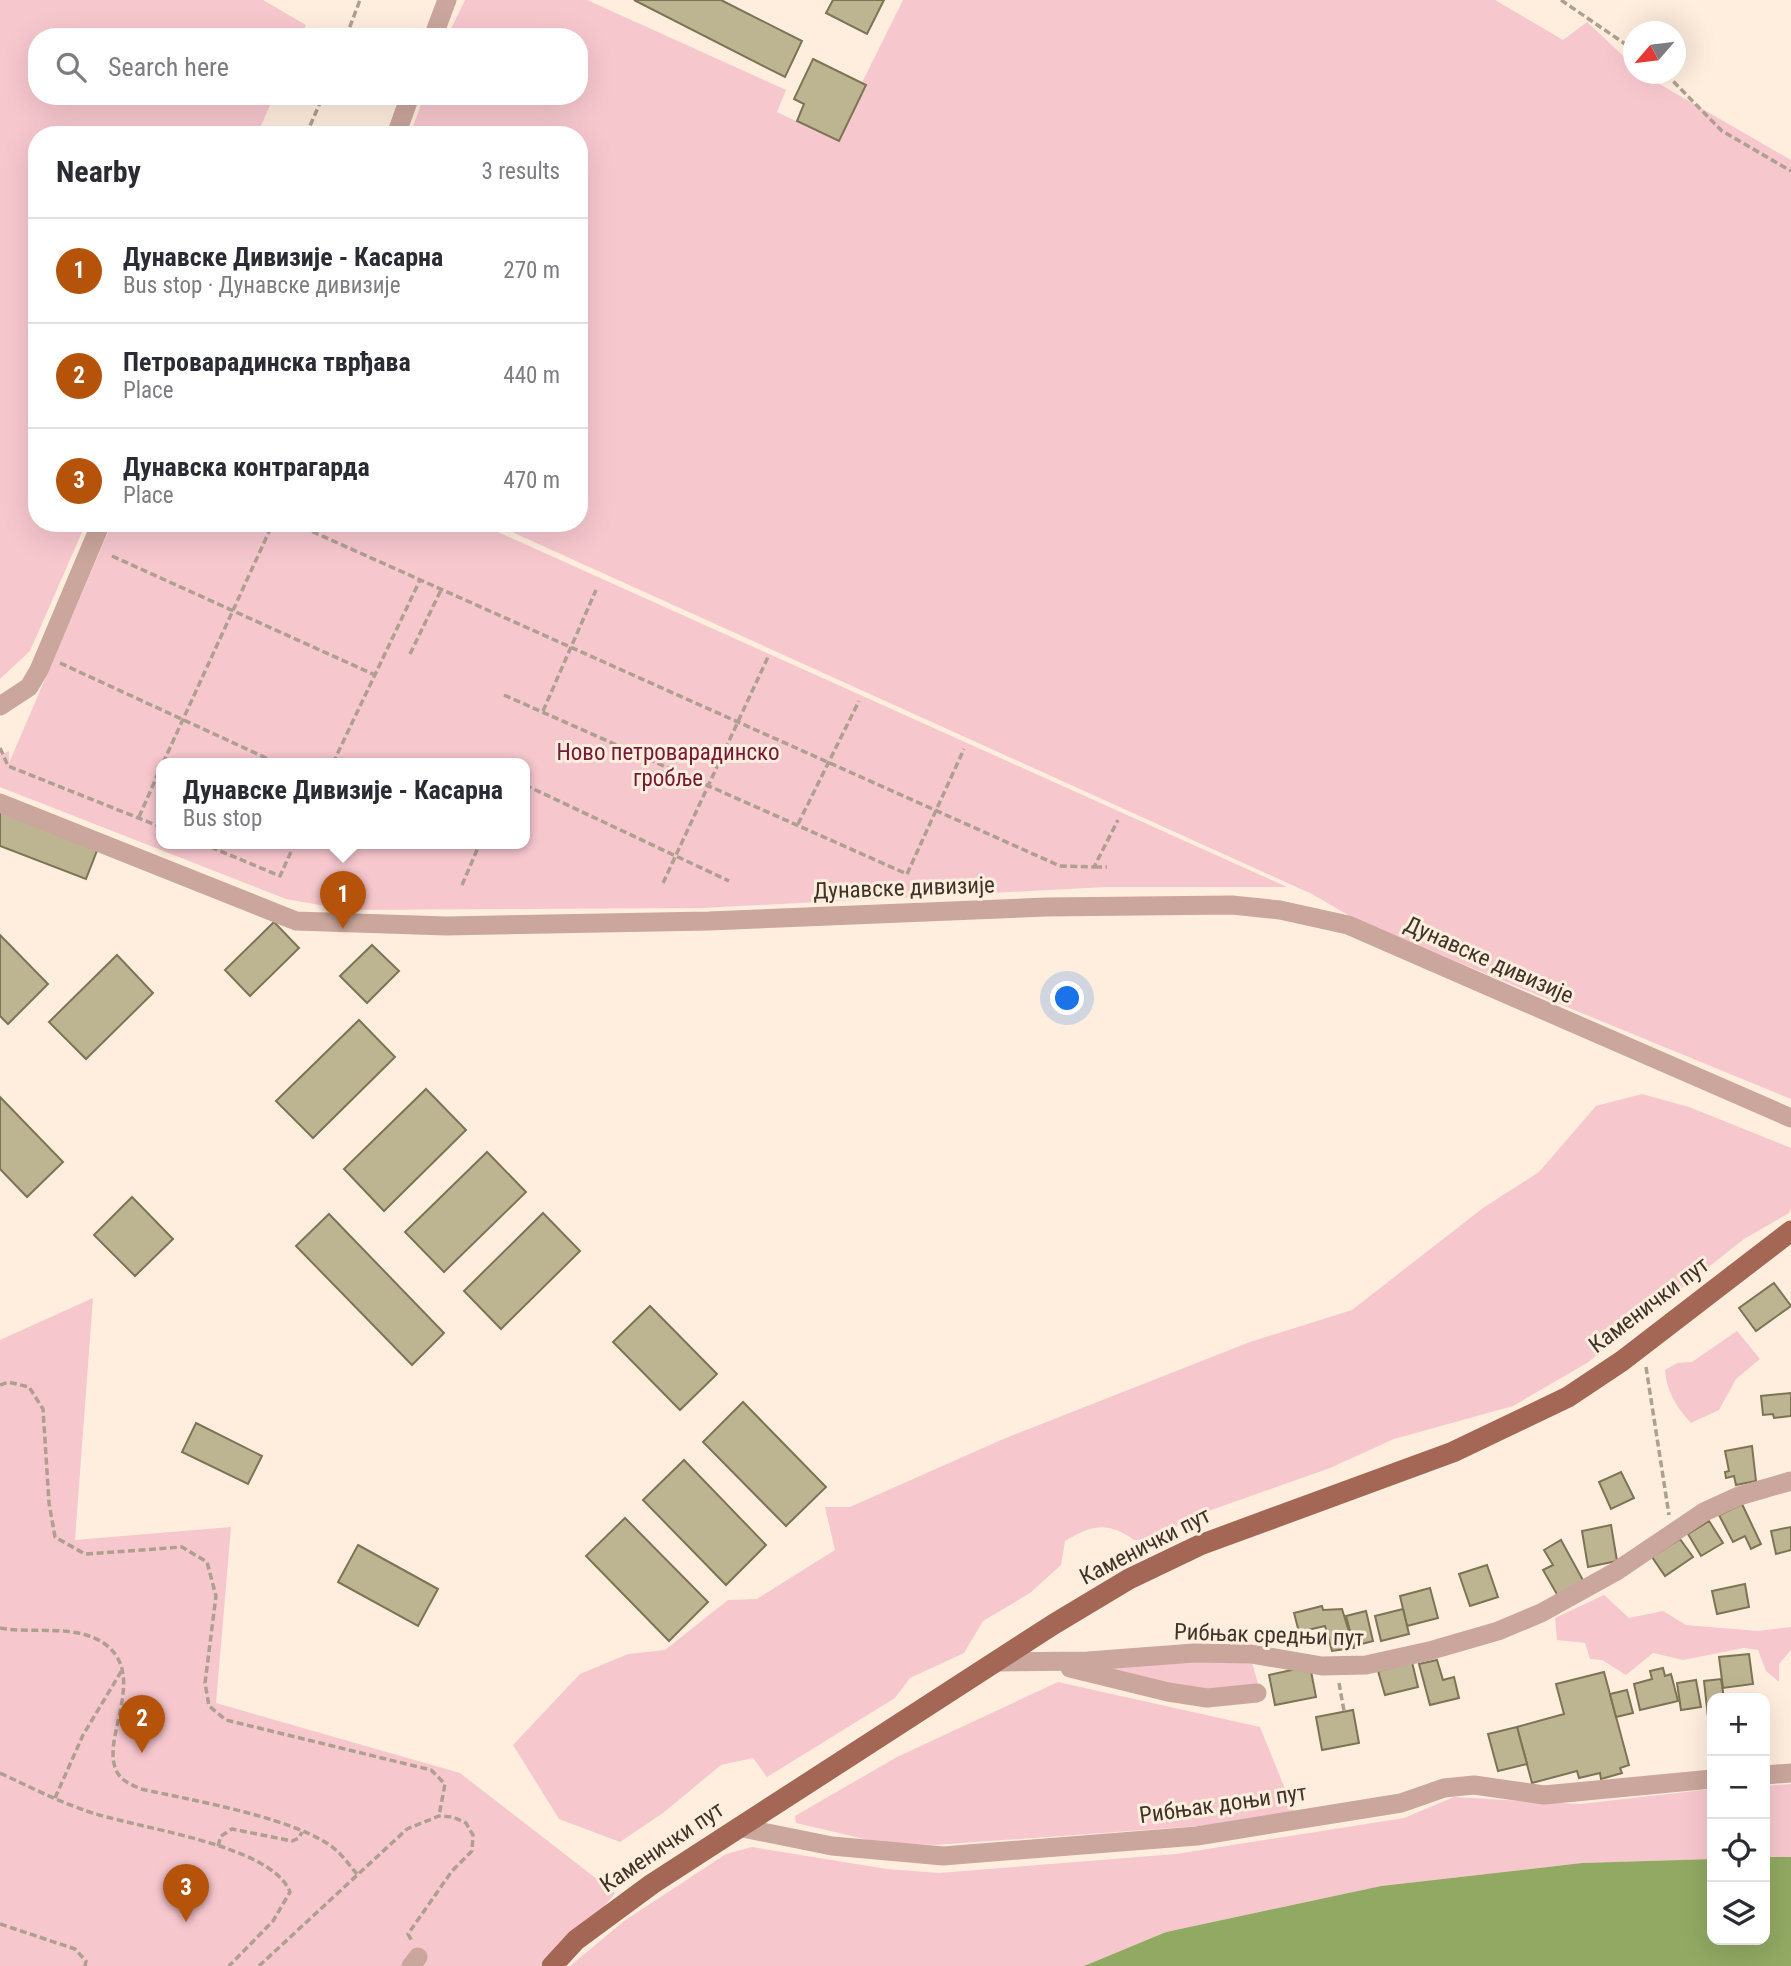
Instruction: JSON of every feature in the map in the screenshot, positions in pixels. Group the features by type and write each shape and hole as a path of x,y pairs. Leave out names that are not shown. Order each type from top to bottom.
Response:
{"main road":[{"name":"Каменички пут","path":"552,1966 576,1940 609,1914 738,1828 1129,1579 1200,1545 1453,1452 1567,1397 1622,1361 1791,1231"}],"street":[{"path":"436,28 447,0"},
{"path":"399,126 407,105"},
{"path":"0,706 29,687 40,670 97,532"},
{"name":"Дунавске дивизије","path":"0,803 296,921 446,926 709,921 1096,905 1232,905 1280,910 1348,925 1791,1118"},
{"name":"Рибњак средњи пут","path":"997,1662 1045,1662 1194,1653 1251,1654 1335,1665 1366,1665 1454,1645 1541,1613 1615,1572 1704,1512 1739,1496 1791,1481"},
{"path":"1045,1662 1168,1692 1207,1698 1256,1693"},
{"path":"1770,1775 1791,1773"},
{"name":"Рибњак доњи пут","path":"738,1828 832,1846 943,1856 1197,1836 1401,1803 1444,1788 1474,1785 1544,1795 1707,1779"}],"path":[{"path":"349,28 360,0"},
{"path":"1561,0 1623,43"},
{"path":"1676,84 1722,131 1791,172"},
{"path":"310,126 319,105"},
{"path":"165,758 269,532"},
{"path":"313,532 1060,866 1107,867"},
{"path":"112,556 375,675"},
{"path":"335,758 420,580"},
{"path":"410,654 441,590"},
{"path":"543,711 596,590"},
{"path":"663,883 768,657"},
{"path":"60,663 266,758"},
{"path":"503,695 907,874 964,749"},
{"path":"797,824 859,701"},
{"path":"0,748 8,765 156,825"},
{"path":"139,817 156,779"},
{"path":"530,787 729,881"},
{"path":"1094,867 1118,820"},
{"path":"215,849 280,876 292,849"},
{"path":"463,885 478,849"},
{"path":"1644,1358 1672,1534"},
{"path":"0,1385 8,1382 29,1387 43,1409 49,1503 55,1537 85,1554 182,1547 207,1562 216,1596 205,1683 209,1706 226,1720 431,1770 445,1784 439,1816"},
{"path":"0,1628 80,1633 102,1642 114,1653 122,1669 123,1691 114,1757 115,1769 124,1781 141,1788 270,1819 335,1849 357,1874"},
{"path":"1335,1665 1345,1712"},
{"path":"55,1798 83,1735 122,1669"},
{"path":"0,1773 86,1811 248,1856 285,1880 290,1892 273,1921 229,1966"},
{"path":"259,1966 357,1874 390,1848 407,1829 439,1816 466,1823 473,1835 472,1851 452,1871 408,1934 414,1962"},
{"path":"218,1846 221,1836 232,1829 292,1841 299,1838 302,1832"},
{"path":"0,1924 75,1949 86,1961 85,1966"}],"green space":[{"path":"0,0 263,0 306,25 305,28 28,28 28,105 270,105 261,126 28,126 28,532 82,532 30,651 0,679"},
{"path":"465,0 587,0 786,90 777,112 834,139 903,0 1495,0 1563,40 1587,22 1623,56 1623,84 1659,84 1791,160 1791,1099 1360,922 1312,894 512,532 588,532 588,126 413,126 421,105 588,105 588,28 451,28"},
{"name":"Ново петроварадинско гробље","path":"108,532 498,532 1287,887 1106,887 702,908 348,910 286,899 158,849 530,849 530,758 156,758 156,848 0,787 0,755 9,751 9,763"},
{"path":"1642,1094 1689,1107 1791,1148 1791,1208 1789,1213 1744,1239 1587,1363 1513,1406 1394,1439 1330,1468 1183,1522 1159,1538 1134,1540 1116,1530 1100,1527 1083,1531 1065,1541 1061,1565 1030,1593 983,1621 964,1653 910,1678 895,1698 767,1777 753,1758 721,1765 663,1813 620,1842 559,1819 513,1745 580,1674 628,1654 665,1650 728,1600 757,1599 835,1550 825,1507 850,1507 1001,1440 1250,1342 1352,1310 1483,1208 1539,1172 1596,1106"},
{"path":"93,1298 75,1540 231,1527 216,1703 460,1773 615,1893 598,1913 540,1966 0,1966 0,1340"},
{"path":"1737,1331 1760,1359 1736,1379 1719,1410 1691,1423 1673,1399 1665,1370 1677,1363 1692,1362"},
{"path":"1604,1595 1629,1618 1663,1611 1686,1625 1758,1631 1791,1627 1791,1650 1779,1664 1779,1682 1766,1671 1758,1650 1744,1648 1683,1660 1653,1653 1626,1675 1602,1660 1590,1659 1585,1643 1557,1640 1555,1618"},
{"path":"1194,1660 1252,1662 1258,1684 1210,1690 1186,1688 1092,1665"},
{"path":"1058,1682 1260,1727 1297,1819 934,1845 877,1842 796,1823 795,1816 897,1757"},
{"path":"1791,1784 1791,1857 1770,1857 1770,1786"},
{"path":"1707,1790 1707,1859 1582,1863 1381,1886 1166,1932 1084,1966 570,1966 624,1921 726,1854 752,1847 887,1869 939,1873 1176,1854 1404,1818 1454,1797 1580,1804"}],"shaded area":[{"path":"1770,1857 1791,1857 1791,1966 1084,1966 1166,1932 1381,1886 1582,1863 1707,1859 1707,1945 1770,1945"}],"building":[{"path":"634,0 721,0 802,41 785,77"},
{"path":"833,0 884,0 867,34 826,13"},
{"path":"813,59 866,85 839,141 797,121 804,104 794,99"},
{"path":"0,810 98,848 86,879 0,846"},
{"path":"274,922 299,948 250,996 225,970"},
{"path":"0,935 48,984 8,1024 0,1016"},
{"path":"372,945 399,971 367,1003 340,976"},
{"path":"117,955 153,993 86,1059 49,1022"},
{"path":"359,1020 395,1057 313,1138 276,1101"},
{"path":"426,1089 466,1130 384,1211 344,1169"},
{"path":"0,1097 63,1162 27,1197 0,1169"},
{"path":"487,1152 526,1192 444,1272 405,1232"},
{"path":"132,1197 173,1239 135,1276 94,1235"},
{"path":"543,1213 580,1251 501,1329 464,1291"},
{"path":"329,1214 444,1333 412,1365 296,1246"},
{"path":"1774,1283 1791,1306 1756,1331 1739,1308"},
{"path":"650,1306 717,1374 680,1410 613,1342"},
{"path":"1791,1393 1791,1416 1774,1418 1773,1414 1763,1415 1761,1396"},
{"path":"743,1402 826,1487 786,1526 703,1442"},
{"path":"196,1423 262,1456 248,1484 182,1452"},
{"path":"1752,1446 1756,1481 1736,1485 1734,1476 1726,1478 1725,1472 1729,1471 1725,1451"},
{"path":"684,1460 766,1545 726,1585 643,1500"},
{"path":"1621,1472 1634,1498 1611,1509 1599,1482"},
{"path":"1742,1504 1761,1544 1751,1549 1745,1536 1733,1542 1719,1515"},
{"path":"625,1518 708,1602 669,1641 586,1556"},
{"path":"1709,1521 1723,1543 1701,1556 1688,1534"},
{"path":"1611,1525 1617,1561 1588,1567 1582,1531"},
{"path":"1791,1527 1791,1550 1776,1554 1771,1531"},
{"path":"1680,1539 1693,1557 1665,1576 1652,1557"},
{"path":"1561,1540 1584,1582 1558,1596 1543,1570 1553,1565 1544,1550"},
{"path":"358,1545 438,1589 418,1626 338,1582"},
{"path":"1487,1565 1498,1597 1470,1606 1459,1574"},
{"path":"1745,1584 1749,1607 1717,1614 1712,1591"},
{"path":"1430,1588 1438,1618 1407,1626 1400,1596"},
{"path":"1322,1606 1323,1610 1342,1609 1354,1648 1332,1651 1325,1626 1299,1632 1294,1613"},
{"path":"1403,1609 1409,1634 1381,1641 1375,1616"},
{"path":"1366,1611 1373,1641 1354,1646 1346,1616"},
{"path":"1749,1654 1753,1684 1723,1688 1719,1657"},
{"path":"1437,1660 1443,1680 1454,1677 1459,1698 1430,1705 1419,1664"},
{"path":"1412,1662 1418,1687 1385,1695 1378,1671"},
{"path":"1310,1666 1316,1697 1275,1705 1269,1675"},
{"path":"1663,1668 1665,1676 1671,1674 1678,1701 1640,1710 1634,1684 1652,1679 1650,1671"},
{"path":"1604,1672 1629,1765 1620,1768 1622,1773 1601,1779 1600,1773 1579,1778 1577,1771 1532,1783 1517,1727 1564,1714 1556,1684"},
{"path":"1721,1679 1723,1693 1707,1693 1707,1708 1704,1681"},
{"path":"1696,1680 1701,1707 1681,1710 1677,1683"},
{"path":"1627,1690 1633,1713 1616,1717 1610,1694"},
{"path":"1353,1710 1359,1743 1322,1750 1316,1717"},
{"path":"1517,1727 1527,1764 1498,1771 1488,1734"}],"place":[{"name":"Дунавске Дивизије - Касарна","path":"343,929"},
{"name":"Петроварадинска тврђава","path":"142,1753"},
{"name":"Дунавска контрагарда","path":"186,1922"}]}
